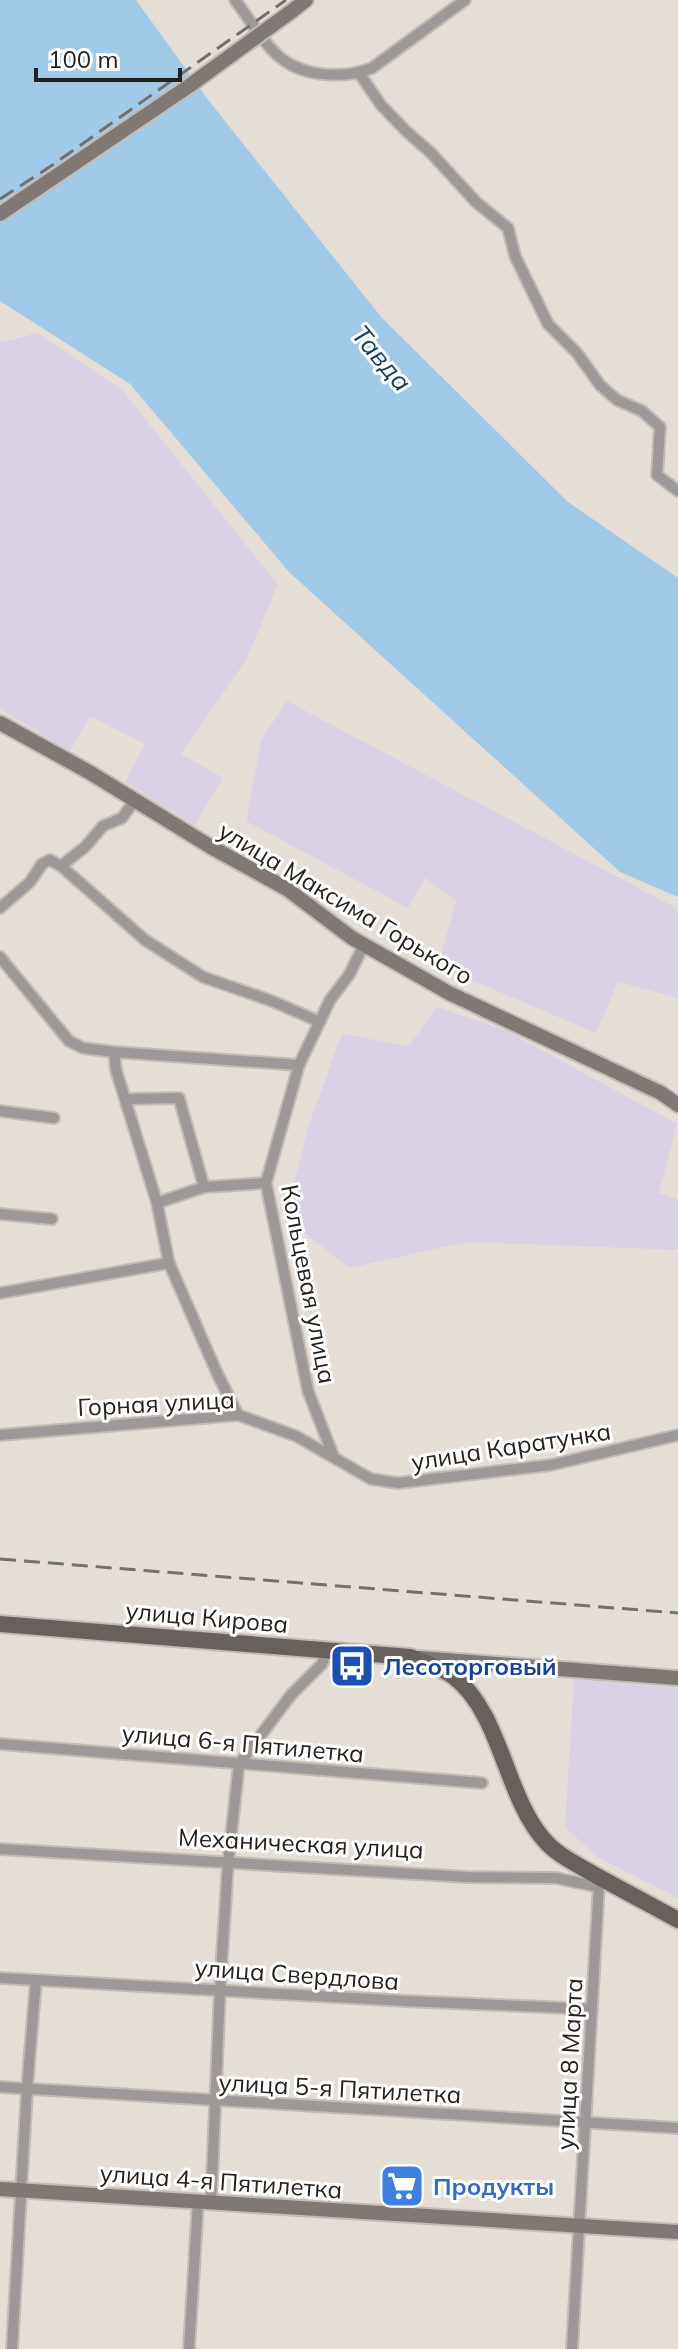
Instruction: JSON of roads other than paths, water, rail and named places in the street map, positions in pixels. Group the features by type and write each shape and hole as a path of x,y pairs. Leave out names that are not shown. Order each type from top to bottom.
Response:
{"main road":[{"name":"улица Кирова","path":"0,1624 410,1657 437,1667 465,1687 495,1737 513,1784 547,1843 598,1882"},
{"name":"Механическая улица","path":"598,1882 678,1920"}],"street":[{"path":"235,0 281,58 297,68 318,73 359,73 383,61 465,0"},
{"path":"0,214 189,86 306,0"},
{"path":"359,73 381,105 476,202 508,228 515,256 548,324 577,353 600,385 617,400 642,411 660,427 657,475 678,491"},
{"name":"улица Максима Горького","path":"0,723 287,889 364,945 449,993 661,1093 678,1105"},
{"path":"61,866 85,847 103,826 122,818 135,800"},
{"path":"0,908 30,882 42,864 50,860 61,866 145,940 203,977 320,1022"},
{"name":"Кольцевая улица","path":"333,1455 308,1391 266,1183 299,1065 330,1000 349,975 364,945"},
{"path":"0,957 69,1041 83,1048 299,1065"},
{"path":"114,1052 116,1070 157,1203 169,1263 238,1415"},
{"path":"126,1099 179,1098 204,1187"},
{"path":"0,1111 54,1118"},
{"path":"157,1203 204,1187 266,1183"},
{"path":"0,1214 52,1219"},
{"path":"0,1293 169,1263"},
{"name":"Горная улица","path":"0,1435 238,1415 296,1436 351,1467"},
{"name":"улица Каратунка","path":"351,1467 371,1479 398,1483 427,1482 457,1475 551,1465 678,1435"},
{"path":"189,2349 214,2100 228,1863 239,1764 291,1695 322,1664 327,1651"},
{"name":"улица Кирова","path":"410,1657 678,1678"},
{"name":"улица 6-я Пятилетка","path":"0,1744 482,1783"},
{"name":"Механическая улица","path":"0,1849 598,1882"},
{"name":"улица 8 Марта","path":"572,2349 598,1882"},
{"name":"улица Свердлова","path":"0,1978 592,2009"},
{"path":"12,2349 36,1980"},
{"name":"улица 5-я Пятилетка","path":"0,2087 678,2128"},
{"name":"улица 4-я Пятилетка","path":"0,2189 678,2232"}],"water":[{"name":"Тавда","path":"0,0 136,0 209,101 382,318 568,502 678,578 678,897 620,872 289,572 130,384 0,301"}],"railway":[{"path":"0,199 286,0"},
{"path":"0,1559 678,1613"}],"place":[{"name":"Лесоторговый","path":"352,1666"},
{"name":"Продукты","path":"402,2186"}]}
